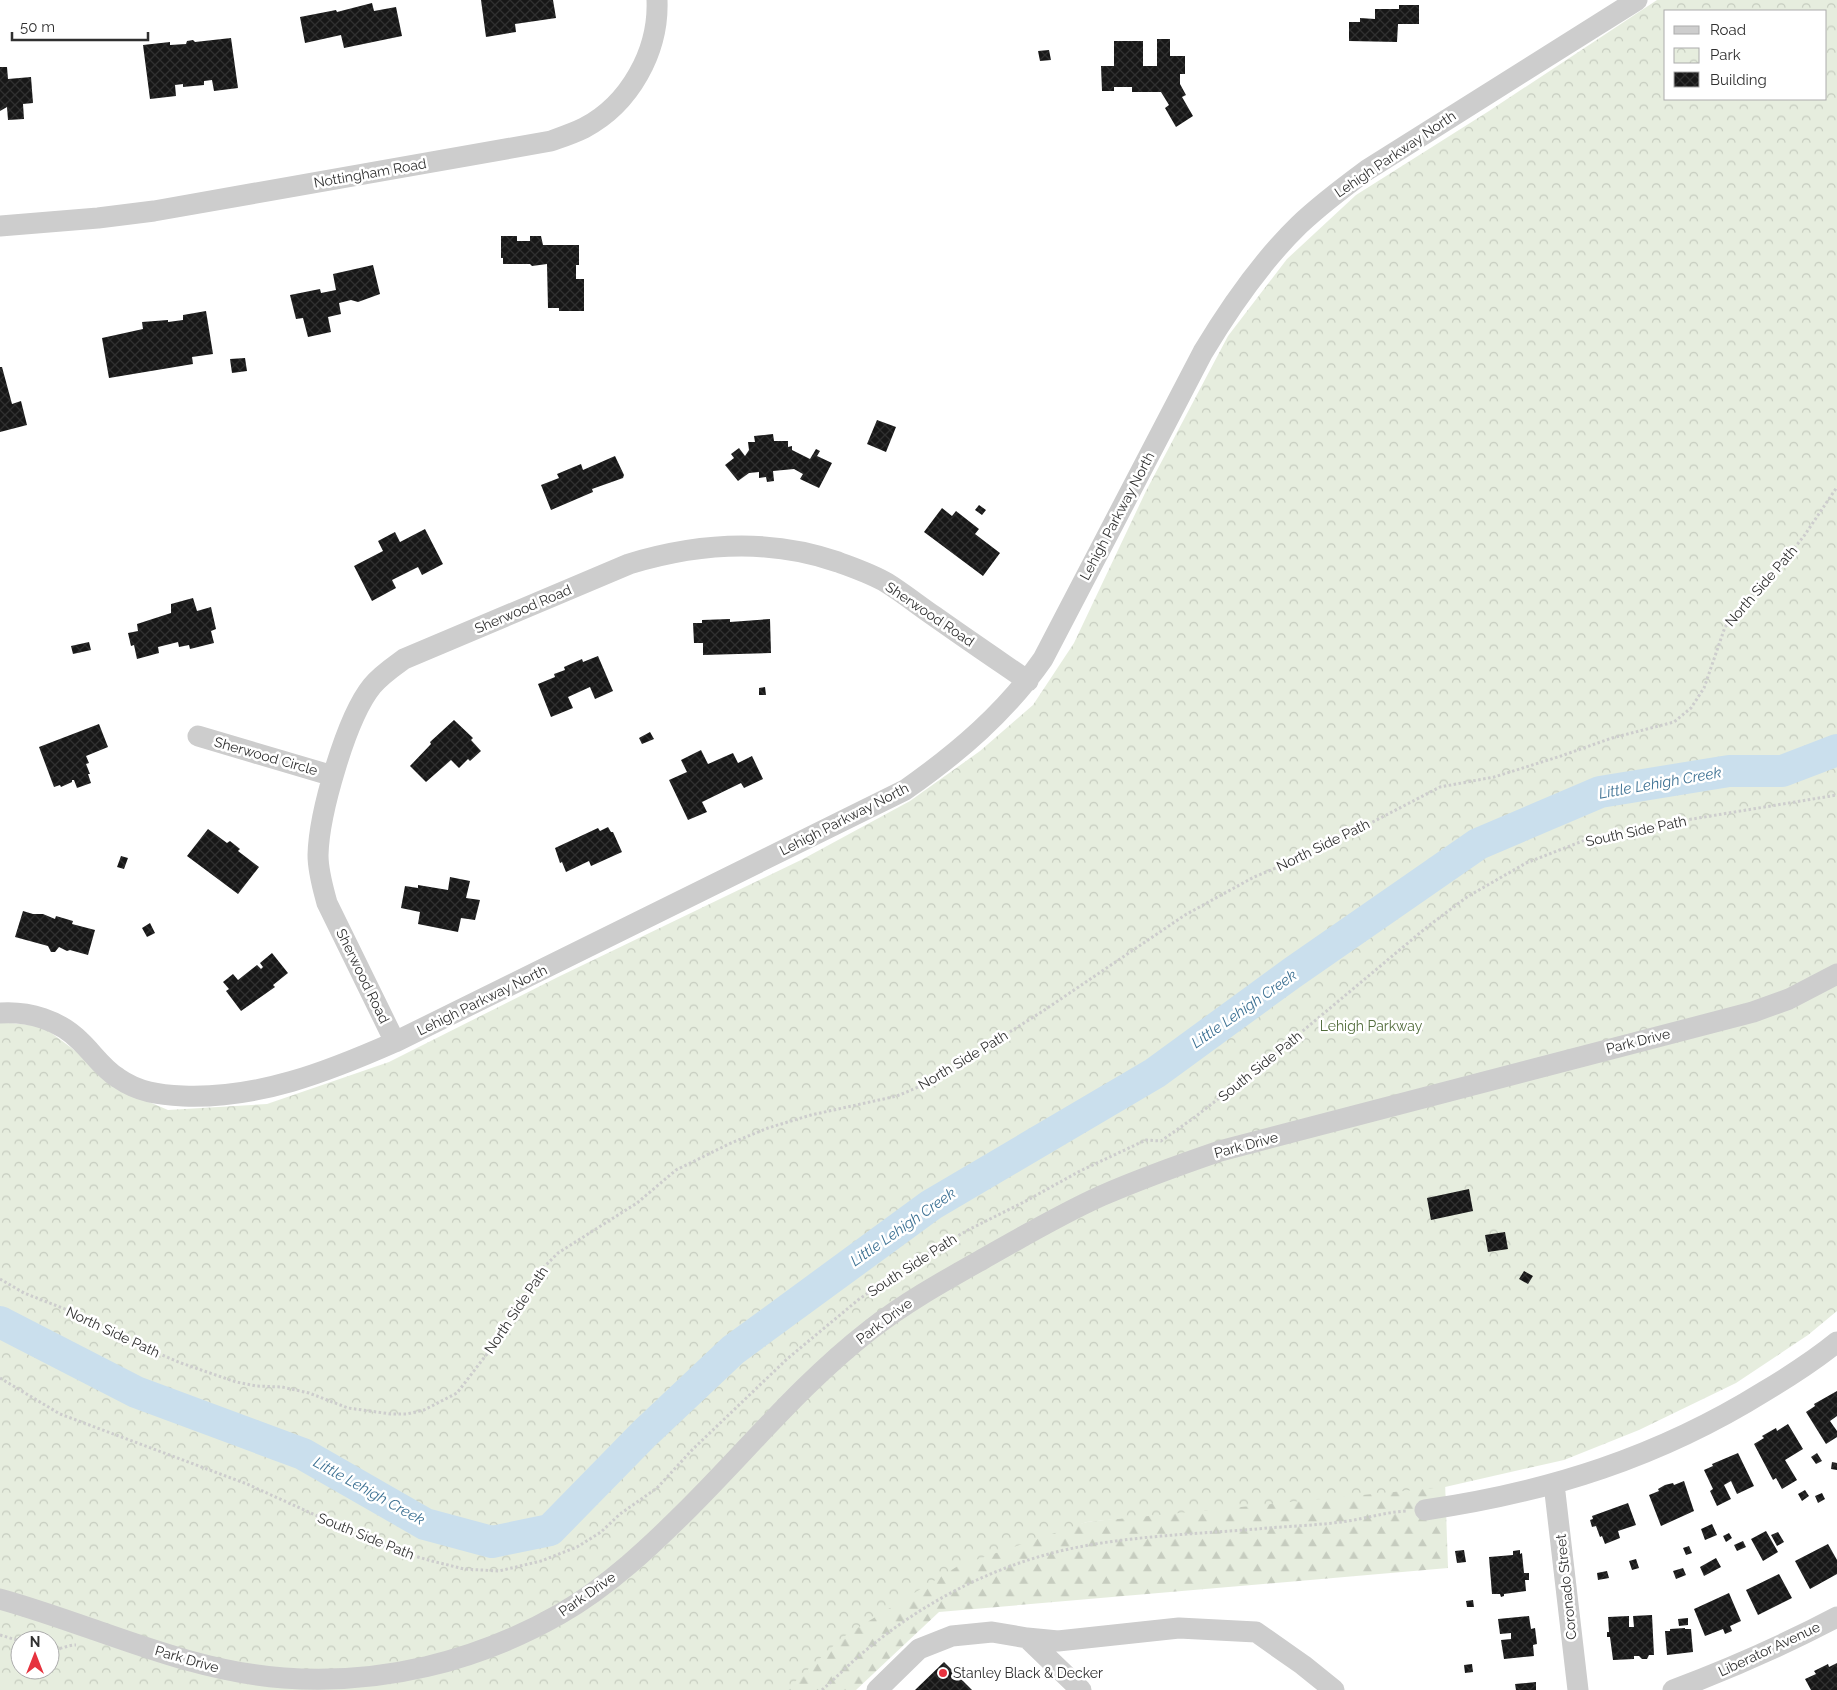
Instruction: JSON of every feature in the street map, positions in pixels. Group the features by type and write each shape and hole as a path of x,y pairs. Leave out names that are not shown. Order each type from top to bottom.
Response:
{"street":[{"name":"Nottingham Road","path":"0,226 98,218 154,211 552,141 584,128 604,114 622,97 634,81 646,59 654,36 658,11 657,0"},
{"name":"Lehigh Parkway North","path":"0,1013 44,1018 63,1027 80,1040 101,1065 117,1078 136,1088 157,1094 228,1095 268,1089 353,1061 395,1042 905,790 970,741 1007,706 1028,681 1043,659 1203,352 1230,307 1262,265 1298,226 1367,170 1637,0"},
{"name":"Sherwood Road","path":"395,1042 328,904 320,880 319,847 322,823 334,776 348,734 362,701 372,686 387,671 404,659 629,564 660,554 726,545 760,546 808,554 856,569 886,583 1028,681"},
{"name":"Sherwood Circle","path":"198,736 334,776"},
{"name":"Park Drive","path":"0,1599 33,1608 195,1662 281,1684 370,1676 428,1667 474,1653 520,1635 563,1612 603,1585 648,1548 690,1508 789,1403 828,1365 870,1330 914,1298 1042,1226 1099,1197 1159,1172 1220,1151 1753,1012 1789,999 1837,974"},
{"path":"1425,1510 1472,1503 1554,1484 1636,1457 1740,1407 1773,1387 1837,1342"},
{"name":"Coronado Street","path":"1554,1484 1578,1690"},
{"name":"Liberator Avenue","path":"1673,1690 1731,1668 1790,1641 1837,1616"},
{"path":"877,1690 920,1649 952,1636 992,1632 1058,1641 1179,1628 1256,1632 1303,1664 1334,1690"},
{"path":"1027,1638 1081,1690"}],"path":[{"name":"North Side Path","path":"0,1279 24,1293 93,1320 131,1342 181,1363 236,1382 256,1386 282,1387 309,1393 348,1408 391,1414 407,1414 424,1410 456,1393 490,1350 544,1267 558,1253 637,1203 676,1170 731,1143 768,1128 811,1115 897,1096 930,1082 1043,1011 1185,915 1254,877 1315,852 1440,786 1494,776 1558,758 1612,738 1674,722 1691,708 1704,688 1725,627 1750,597 1765,584 1804,536 1837,487"},
{"name":"South Side Path","path":"0,1378 60,1414 247,1484 390,1549 432,1562 464,1569 499,1572 541,1561 577,1547 600,1532 620,1514 657,1488 692,1450 787,1359 858,1300 909,1264 968,1230 1080,1171 1146,1140 1162,1141 1195,1118 1268,1060 1427,927 1467,897 1526,863 1593,837 1837,795"},
{"path":"822,1690 868,1647 934,1602 977,1580 1022,1562 1068,1549 1116,1541 1347,1521 1388,1512 1425,1510"}],"green space":[{"name":"Lehigh Parkway","path":"1657,0 1837,0 1837,1311 1808,1335 1736,1383 1639,1430 1564,1460 1445,1487 1087,1522 958,1566 843,1637 786,1690 0,1690 0,1022 42,1026 85,1058 121,1090 168,1110 267,1104 389,1062 558,977 803,859 910,801 980,751 1033,705 1074,643 1146,491 1228,336 1287,259 1356,195 1489,111"},
{"path":"1445,1481 1448,1568 939,1612 856,1690 452,1690 1087,1522"}],"building":[{"path":"481,0 553,0 556,18 515,24 516,32 486,37"},
{"path":"372,3 374,11 396,7 402,36 344,48 341,35 305,43 300,17 336,10 337,12"},
{"path":"1399,5 1419,5 1419,24 1398,24 1397,42 1349,41 1349,22 1360,22 1360,18 1375,19 1375,9 1399,9"},
{"path":"231,38 238,88 214,91 212,80 204,81 204,85 183,87 183,84 175,85 176,96 150,99 143,45 170,42 170,45 186,44 187,41 193,40 195,42"},
{"path":"1157,39 1170,39 1170,56 1185,56 1185,74 1180,74 1180,84 1186,95 1182,97 1193,116 1176,127 1165,108 1169,105 1161,92 1132,92 1132,87 1114,87 1114,91 1102,91 1101,66 1114,66 1114,41 1143,41 1143,66 1157,66"},
{"path":"1049,50 1051,60 1040,61 1038,51"},
{"path":"0,67 7,67 8,79 31,77 33,103 23,104 24,119 8,120 7,107 0,111"},
{"path":"501,236 517,236 517,241 530,241 530,236 541,236 543,245 579,245 579,265 576,265 576,279 584,279 584,311 559,311 559,308 548,308 547,264 532,266 530,264 503,264 503,258 501,258"},
{"path":"373,265 380,294 358,302 351,300 339,303 341,314 328,317 331,332 308,337 303,318 296,319 290,295 320,289 321,293 336,290 333,274"},
{"path":"206,311 213,354 192,357 193,364 109,378 102,338 143,329 142,322 183,320 183,315"},
{"path":"245,358 247,371 232,373 230,359"},
{"path":"0,367 2,367 12,404 21,401 27,425 0,432"},
{"path":"877,420 896,427 886,452 867,444"},
{"path":"773,434 774,441 788,441 788,447 792,446 792,450 810,459 816,449 820,451 817,456 832,463 819,488 800,479 803,474 794,469 773,471 774,481 767,482 766,477 759,478 759,472 749,473 738,481 725,465 734,458 731,454 739,448 745,456 749,450 748,442 755,442 754,436"},
{"path":"615,456 624,475 623,478 592,489 593,492 551,510 541,485 559,478 557,474 581,464 583,470"},
{"path":"979,505 986,510 982,515 975,510"},
{"path":"942,508 952,516 956,511 979,529 975,534 1000,553 983,576 924,532"},
{"path":"425,529 443,564 422,575 418,567 392,580 396,588 372,601 354,566 383,551 378,541 395,532 400,542"},
{"path":"193,598 197,611 211,607 216,629 211,631 214,643 190,649 189,645 179,647 178,642 158,647 159,653 137,659 134,645 131,646 128,633 138,631 137,624 171,613 171,604"},
{"path":"730,619 730,622 770,619 771,653 703,655 703,643 694,643 693,623 702,623 702,620"},
{"path":"89,642 91,650 73,654 71,646"},
{"path":"598,656 613,691 595,699 590,687 568,697 573,708 551,717 538,684 555,677 554,674 565,670 564,667 582,659 583,662"},
{"path":"765,687 766,695 759,695 759,688"},
{"path":"454,720 473,738 471,740 481,751 470,761 468,759 459,768 451,760 426,782 410,766 431,744 430,742"},
{"path":"99,724 108,747 86,756 89,763 86,764 91,783 77,788 74,780 72,780 72,782 61,787 60,785 54,787 39,747"},
{"path":"650,732 654,739 642,744 639,738"},
{"path":"701,750 708,764 733,753 738,763 752,756 763,779 744,788 741,783 702,802 707,812 688,820 669,780 687,772 681,760"},
{"path":"608,827 613,832 622,852 591,866 589,861 566,872 562,862 560,863 555,848 598,828 600,831"},
{"path":"208,829 227,843 230,841 240,849 238,851 259,867 238,894 187,856"},
{"path":"121,856 128,858 124,869 117,867"},
{"path":"450,877 470,881 466,898 480,900 475,920 461,918 458,932 418,924 420,912 401,908 405,886 418,888 418,885 448,890"},
{"path":"23,911 43,914 55,919 56,916 73,921 72,924 95,930 88,955 70,950 67,951 59,947 55,952 51,952 48,946 15,937"},
{"path":"150,923 155,933 147,937 142,928"},
{"path":"272,953 288,973 273,985 275,987 241,1011 226,991 229,989 223,982 233,974 238,980 257,965 261,969 263,967 260,963"},
{"path":"1469,1189 1473,1211 1431,1220 1427,1198"},
{"path":"1505,1232 1508,1249 1488,1252 1485,1235"},
{"path":"1524,1271 1533,1276 1528,1284 1519,1279"},
{"path":"1837,1391 1837,1416 1830,1421 1837,1431 1837,1437 1826,1444 1806,1412 1815,1406 1814,1404"},
{"path":"1788,1424 1803,1449 1785,1460 1797,1480 1782,1489 1776,1478 1773,1480 1754,1444 1764,1438 1762,1436 1776,1428 1777,1431"},
{"path":"1738,1453 1754,1486 1737,1494 1731,1481 1724,1485 1731,1499 1717,1506 1710,1491 1713,1489 1704,1470 1713,1466 1712,1464"},
{"path":"1817,1453 1822,1461 1816,1464 1811,1457"},
{"path":"1832,1462 1837,1463 1837,1470 1831,1469"},
{"path":"1684,1481 1694,1511 1661,1526 1649,1495 1659,1491 1658,1489 1665,1485 1673,1483 1674,1485"},
{"path":"1805,1490 1809,1496 1802,1501 1798,1494"},
{"path":"1822,1493 1825,1499 1818,1503 1815,1496"},
{"path":"1628,1503 1636,1525 1618,1531 1620,1538 1605,1544 1596,1526 1592,1527 1590,1520 1593,1519 1592,1516"},
{"path":"1712,1524 1717,1535 1705,1540 1701,1529"},
{"path":"1766,1531 1778,1552 1763,1561 1751,1539"},
{"path":"1778,1532 1784,1542 1777,1546 1771,1535"},
{"path":"1729,1533 1732,1538 1726,1542 1723,1536"},
{"path":"1743,1541 1746,1547 1737,1551 1734,1545"},
{"path":"1828,1544 1837,1560 1837,1574 1810,1589 1795,1561"},
{"path":"1689,1546 1692,1553 1686,1555 1683,1548"},
{"path":"1464,1550 1466,1562 1457,1563 1455,1551"},
{"path":"1520,1550 1524,1573 1529,1573 1529,1580 1525,1580 1526,1591 1504,1594 1501,1597 1500,1594 1492,1594 1489,1557 1513,1555 1513,1551"},
{"path":"1716,1558 1721,1567 1704,1576 1700,1567"},
{"path":"1636,1559 1639,1568 1632,1570 1629,1561"},
{"path":"1683,1568 1686,1575 1676,1579 1673,1571"},
{"path":"1607,1571 1609,1578 1598,1580 1597,1573"},
{"path":"1779,1574 1792,1598 1758,1615 1746,1590"},
{"path":"1729,1593 1741,1621 1730,1626 1732,1631 1725,1634 1723,1629 1705,1636 1694,1609"},
{"path":"1473,1600 1474,1607 1467,1607 1466,1601"},
{"path":"1652,1615 1654,1655 1649,1655 1647,1659 1634,1656 1634,1659 1613,1660 1610,1637 1607,1637 1607,1632 1609,1632 1608,1617 1629,1616 1629,1627 1634,1627 1633,1616"},
{"path":"1529,1616 1531,1629 1535,1628 1537,1644 1533,1645 1534,1656 1504,1659 1501,1640 1511,1639 1511,1633 1500,1634 1498,1619"},
{"path":"1688,1618 1688,1625 1679,1626 1678,1619"},
{"path":"1691,1629 1693,1652 1667,1655 1665,1631"},
{"name":"Stanley Black & Decker","path":"944,1662 972,1690 915,1690"},
{"path":"1837,1663 1837,1690 1811,1690 1805,1679 1816,1674 1814,1671 1828,1664 1829,1667"},
{"path":"1472,1664 1473,1672 1465,1673 1464,1665"},
{"path":"1536,1682 1536,1690 1516,1690 1515,1684"}],"waterway":[{"name":"Little Lehigh Creek","path":"0,1322 136,1392 303,1454 425,1524 492,1542 550,1530 644,1434 733,1350 931,1205 1155,1073 1292,973 1478,844 1600,792 1729,771 1782,771 1837,750"}],"place":[{"name":"Stanley Black & Decker","path":"943,1673"}]}
